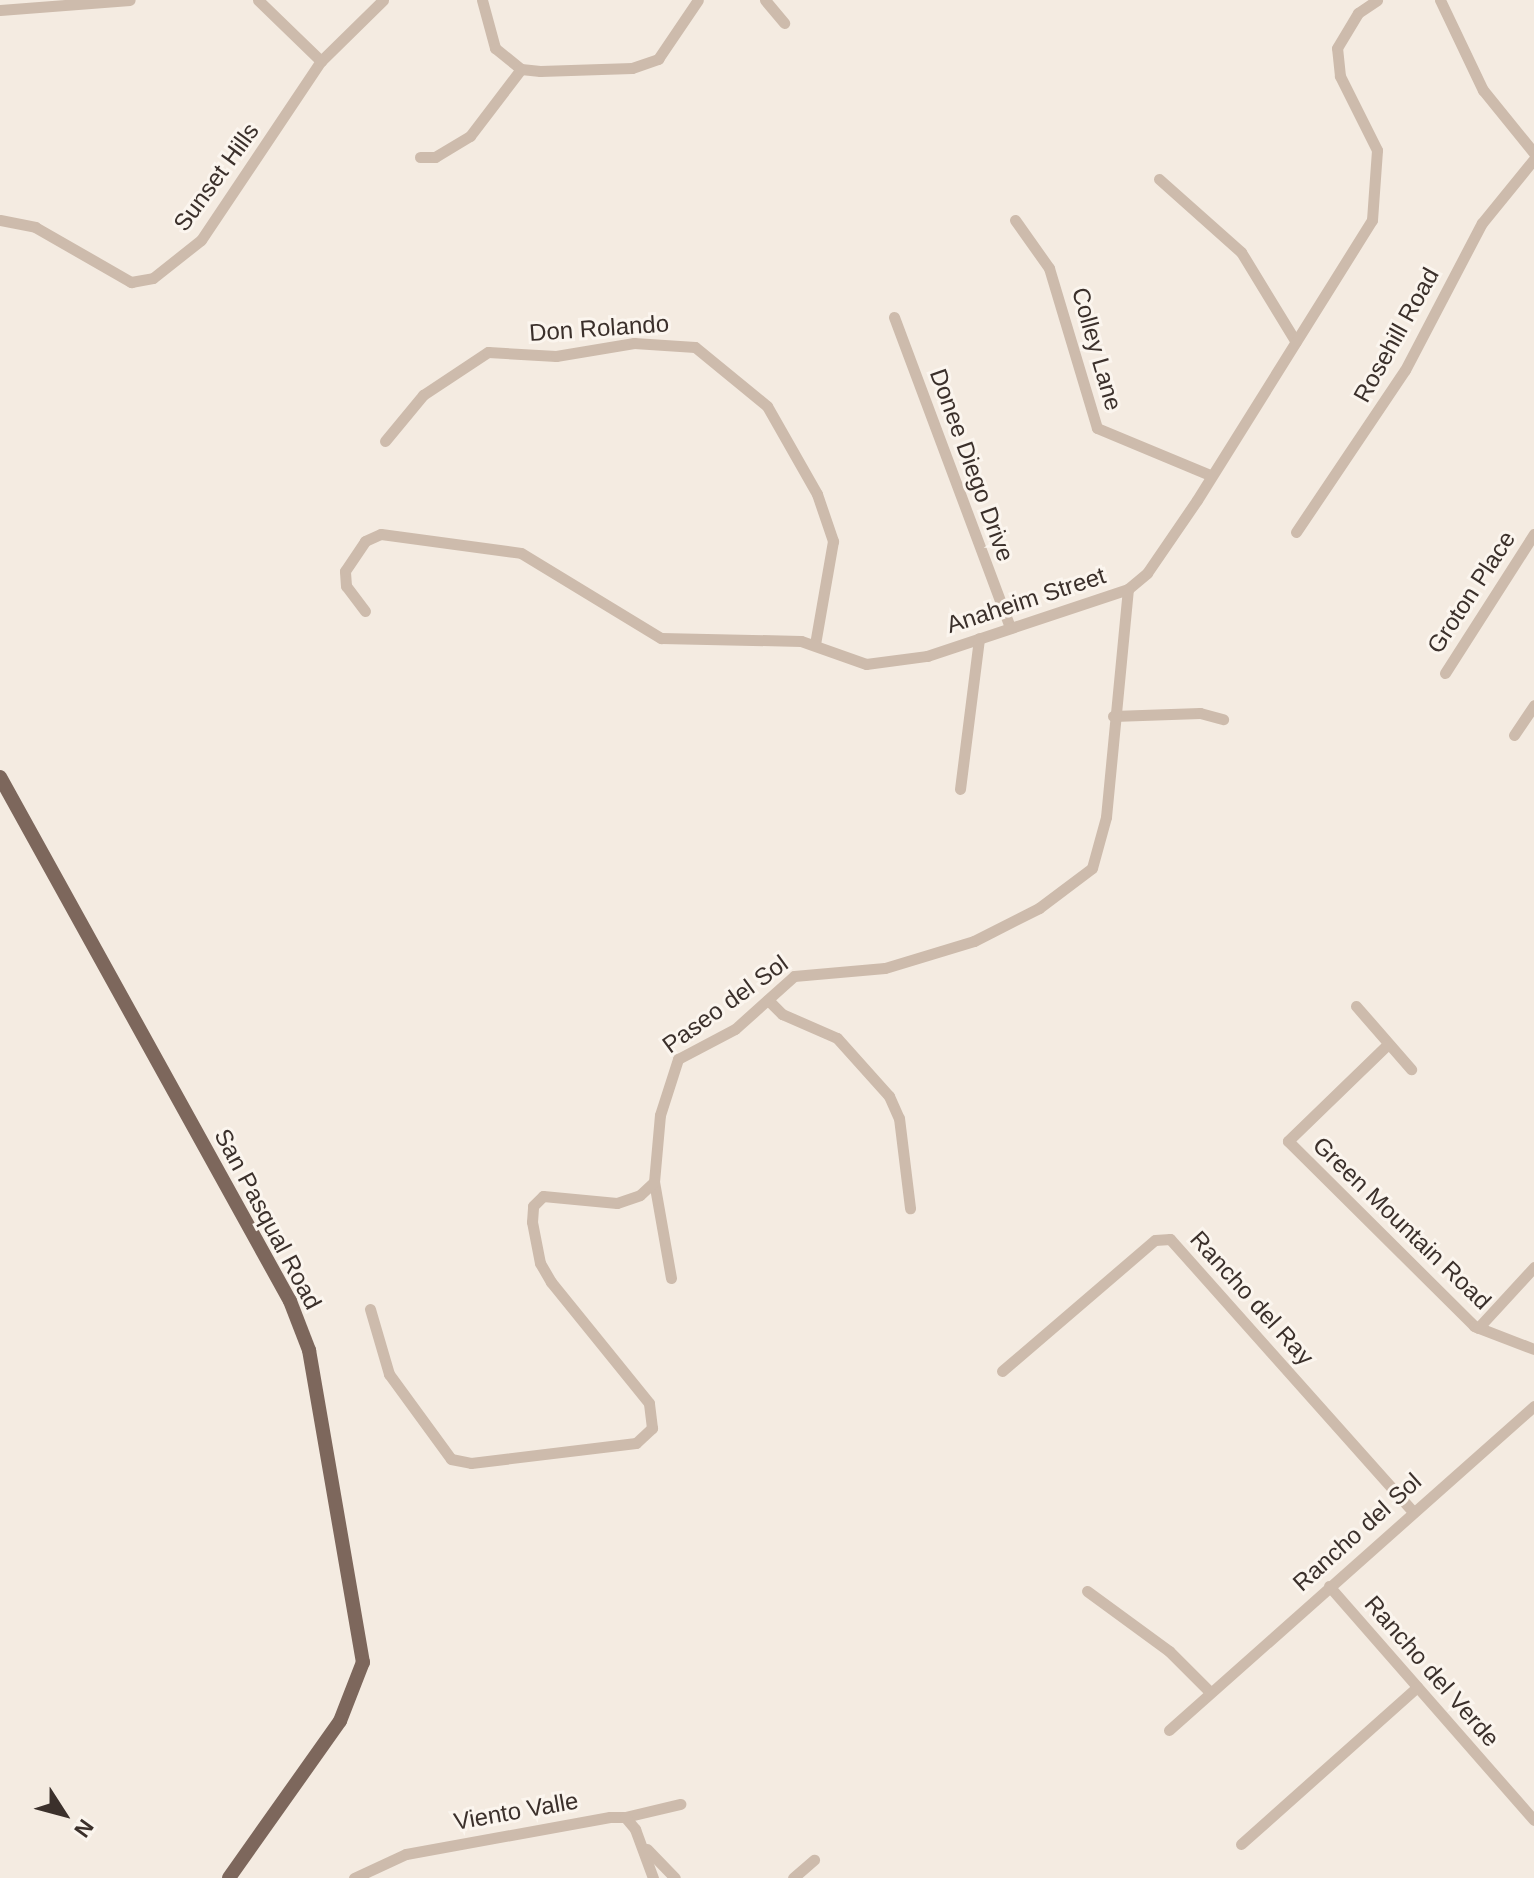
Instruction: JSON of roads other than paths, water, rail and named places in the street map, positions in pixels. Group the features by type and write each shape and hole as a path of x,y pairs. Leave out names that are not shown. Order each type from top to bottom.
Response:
{"main road":[{"name":"San Pasqual Road","path":"0,777 290,1301 309,1350 363,1662 340,1721 229,1878"}],"street":[{"path":"0,10 130,0"},
{"path":"258,0 321,61"},
{"name":"Sunset Hills","path":"0,220 35,227 142,284 201,240 321,61 383,0"},
{"path":"482,0 495,48 521,69 643,65 672,46 698,0"},
{"path":"765,0 784,23"},
{"name":"Anaheim Street","path":"365,611 346,586 353,555 373,536 405,533 521,553 661,638 815,644 879,665 979,638 1128,589 1147,573 1364,238 1379,197 1377,150 1340,76 1337,48 1358,13 1377,0"},
{"path":"1440,0 1483,90 1534,156"},
{"path":"420,157 435,157 470,136 521,69"},
{"name":"Rosehill Road","path":"1296,532 1378,414 1482,223 1534,156"},
{"path":"1159,179 1241,252 1296,342"},
{"name":"Colley Lane","path":"1015,220 1049,268 1097,428 1210,475"},
{"name":"Donee Diego Drive","path":"894,317 1010,628"},
{"name":"Don Rolando","path":"385,441 423,395 488,352 556,356 634,343 695,347 767,406 817,494 833,541 815,644"},
{"name":"Groton Place","path":"1445,673 1534,534"},
{"name":"Paseo del Sol","path":"671,1278 654,1182 669,1073 678,1059 735,1029 810,970 885,968 974,941 1075,882 1097,860 1128,589"},
{"path":"960,789 979,638"},
{"path":"1514,735 1534,705"},
{"path":"1113,716 1200,713 1223,719"},
{"path":"768,1000 782,1014 837,1038 889,1096 899,1118 910,1208"},
{"path":"1356,1006 1411,1069"},
{"name":"Green Mountain Road","path":"1387,1045 1288,1141 1478,1328 1534,1349"},
{"path":"370,1309 389,1374 451,1459 471,1463 636,1443 652,1428 649,1403 551,1282 536,1253 533,1206 543,1196 617,1203 640,1195 654,1182"},
{"name":"Rancho del Ray","path":"1002,1371 1155,1240 1170,1239 1413,1512"},
{"path":"1478,1328 1534,1267"},
{"name":"Rancho del Sol","path":"1169,1730 1534,1406"},
{"name":"Rancho del Verde","path":"1329,1586 1534,1820"},
{"path":"1087,1591 1169,1651 1210,1692"},
{"path":"1241,1844 1417,1687"},
{"name":"Viento Valle","path":"354,1878 406,1854 525,1829 625,1817 680,1804"},
{"path":"625,1817 644,1846 675,1878"},
{"path":"644,1846 653,1878"},
{"path":"793,1878 814,1860"}]}
